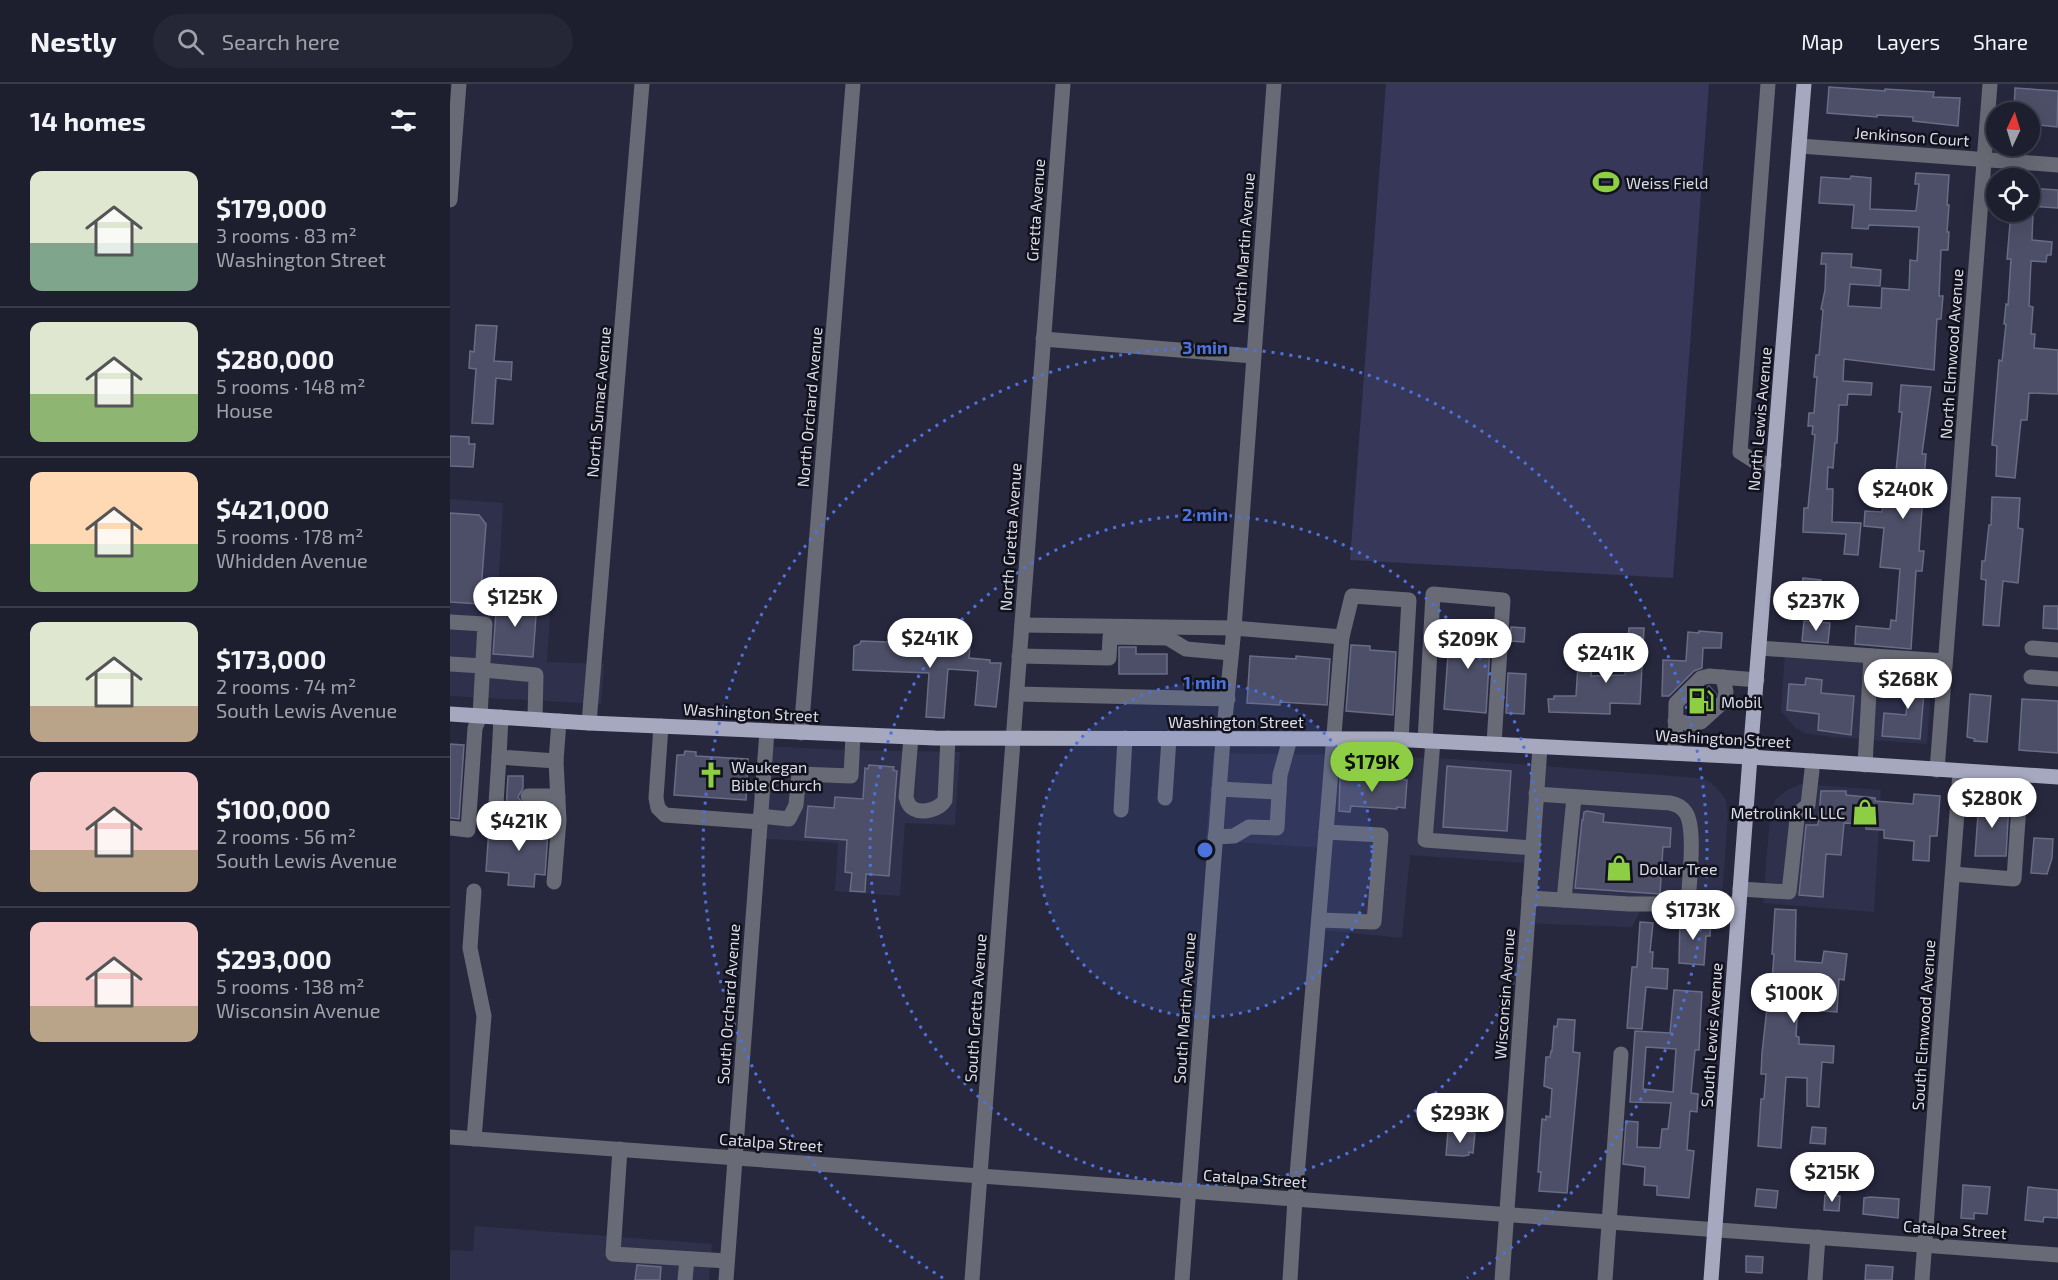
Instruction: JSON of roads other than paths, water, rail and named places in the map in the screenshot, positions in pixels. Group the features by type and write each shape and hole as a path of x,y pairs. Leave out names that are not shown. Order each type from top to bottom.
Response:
{"main road":[{"name":"North Lewis Avenue","path":"1750,757 1804,84"},
{"name":"Washington Street","path":"450,714 589,723 911,737 1429,741 1750,757 1937,771 2058,777"},
{"name":"South Lewis Avenue","path":"1711,1280 1750,757"}],"street":[{"path":"450,200 459,84"},
{"name":"North Sumac Avenue","path":"589,723 642,84"},
{"name":"North Orchard Avenue","path":"801,733 853,84"},
{"name":"Gretta Avenue","path":"1043,339 1063,84"},
{"name":"North Martin Avenue","path":"1222,739 1234,628 1252,356 1274,84"},
{"path":"1768,84 1740,452 1754,461 1774,465"},
{"name":"North Elmwood Avenue","path":"1937,771 1990,84"},
{"name":"Jenkinson Court","path":"1800,146 2058,165"},
{"path":"1043,339 1252,356"},
{"name":"North Gretta Avenue","path":"1013,738 1043,339"},
{"path":"1494,744 1503,600 1433,594 1425,840 1533,848"},
{"path":"1290,1280 1320,920 1332,739 1342,637 1352,596 1409,600 1401,740"},
{"path":"450,622 485,624 480,716 475,728 468,830 450,828"},
{"path":"1022,625 1234,628 1342,637"},
{"path":"1019,656 1109,658 1110,636 1168,638 1186,649 1231,653"},
{"path":"1759,648 1945,661"},
{"path":"2032,648 2058,650"},
{"path":"1864,765 1870,656"},
{"path":"450,664 536,675 535,720"},
{"path":"1675,753 1676,703 1701,678 1709,676 1756,680"},
{"path":"1675,720 1692,724 1701,722 1724,701 1726,692 1723,677"},
{"path":"2031,677 2058,679"},
{"path":"1017,694 1228,699"},
{"path":"501,717 495,819 523,821"},
{"path":"554,882 558,820 556,761 559,721"},
{"path":"661,726 656,798 658,808 665,815 789,819 796,805 800,774 851,776 853,735"},
{"name":"South Orchard Avenue","path":"726,1280 767,731"},
{"path":"911,737 906,797 908,804 922,811 938,807 945,800 948,738"},
{"name":"South Gretta Avenue","path":"972,1280 1013,738"},
{"path":"1121,810 1125,738"},
{"path":"1165,798 1169,738"},
{"name":"South Martin Avenue","path":"1182,1280 1222,739"},
{"path":"1215,837 1234,836 1250,827 1277,828 1280,775 1290,739"},
{"name":"Wisconsin Avenue","path":"1502,1280 1540,747"},
{"path":"499,757 556,761"},
{"path":"1740,889 1789,892 1797,819 1800,811 1808,805 1813,761"},
{"name":"South Elmwood Avenue","path":"1922,1280 1960,772"},
{"path":"1953,874 2014,879 2021,775"},
{"path":"1219,789 1279,792"},
{"path":"1536,794 1670,802 1678,805 1686,812 1691,827 1688,904"},
{"path":"528,796 558,796"},
{"path":"1564,900 1574,797"},
{"path":"1320,920 1374,922 1381,835 1326,832"},
{"path":"474,891 470,948 484,1016 474,1139"},
{"path":"1529,898 1629,904 1739,904"},
{"path":"1605,1280 1621,1054"},
{"name":"Catalpa Street","path":"450,1137 2058,1254"},
{"path":"620,1149 613,1254 727,1261"},
{"path":"1815,1280 1818,1237"},
{"path":"685,1280 687,1258"}],"place":[{"name":"Weiss Field","path":"1606,182"},
{"name":"Mobil","path":"1701,701"},
{"name":"Waukegan Bible Church","path":"711,775"},
{"name":"Metrolink IL LLC","path":"1865,812"},
{"name":"Dollar Tree","path":"1619,868"}]}
